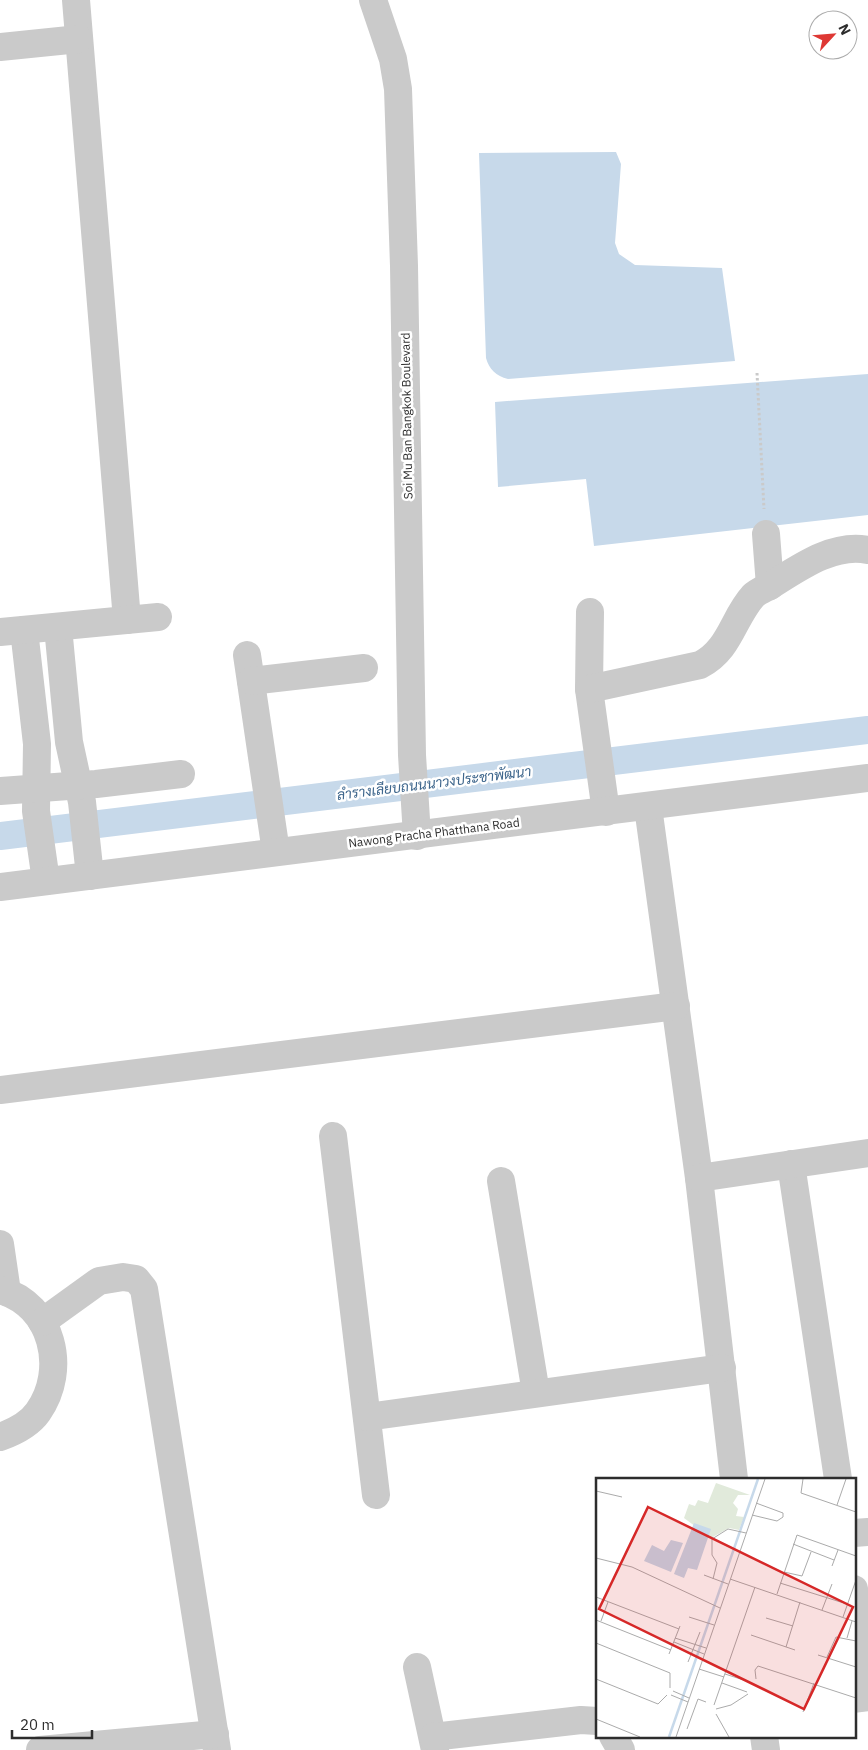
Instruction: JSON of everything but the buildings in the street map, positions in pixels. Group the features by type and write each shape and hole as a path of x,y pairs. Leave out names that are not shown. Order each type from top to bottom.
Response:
{"street":[{"path":"76,0 127,620"},
{"name":"Soi Mu Ban Bangkok Boulevard","path":"373,0 393,59 398,89 404,266 412,755 416,823"},
{"path":"0,47 79,39"},
{"path":"766,534 770,586"},
{"path":"589,689 700,665 710,660 720,650 754,596 797,569 829,554 839,550 868,550"},
{"path":"590,612 589,689 606,812"},
{"path":"46,881 36,800 37,744 12,631 158,618"},
{"path":"58,627 69,742 80,793 90,876"},
{"path":"247,655 276,852"},
{"path":"251,681 364,668"},
{"path":"0,791 36,800 181,774"},
{"name":"Nawong Pracha Phatthana Road","path":"0,886 276,852 416,823 606,812 868,778"},
{"path":"648,807 700,1178 734,1478"},
{"path":"0,1090 676,1006"},
{"path":"332,1136 376,1495"},
{"path":"700,1178 868,1153"},
{"path":"791,1164 838,1478"},
{"path":"500,1181 536,1393"},
{"path":"0,1244 3,1291 27,1304 42,1322 52,1345 54,1369 49,1393 37,1414 19,1430 0,1437"},
{"path":"40,1750 216,1742 144,1289 136,1279 123,1278 99,1281 42,1322"},
{"path":"367,1417 722,1368"},
{"path":"856,1602 868,1681"},
{"path":"417,1667 434,1744 596,1720"},
{"path":"614,1738 621,1750"}],"path":[{"path":"758,373 766,534"}],"water":[{"path":"616,152 621,164 615,243 619,254 635,265 722,268 735,361 508,379 500,376 491,369 486,358 479,153"},
{"path":"868,374 868,515 594,546 586,479 498,487 495,402"}],"waterway":[{"name":"ลำรางเลียบถนนนาวงประชาพัฒนา","path":"0,836 868,730"}]}
